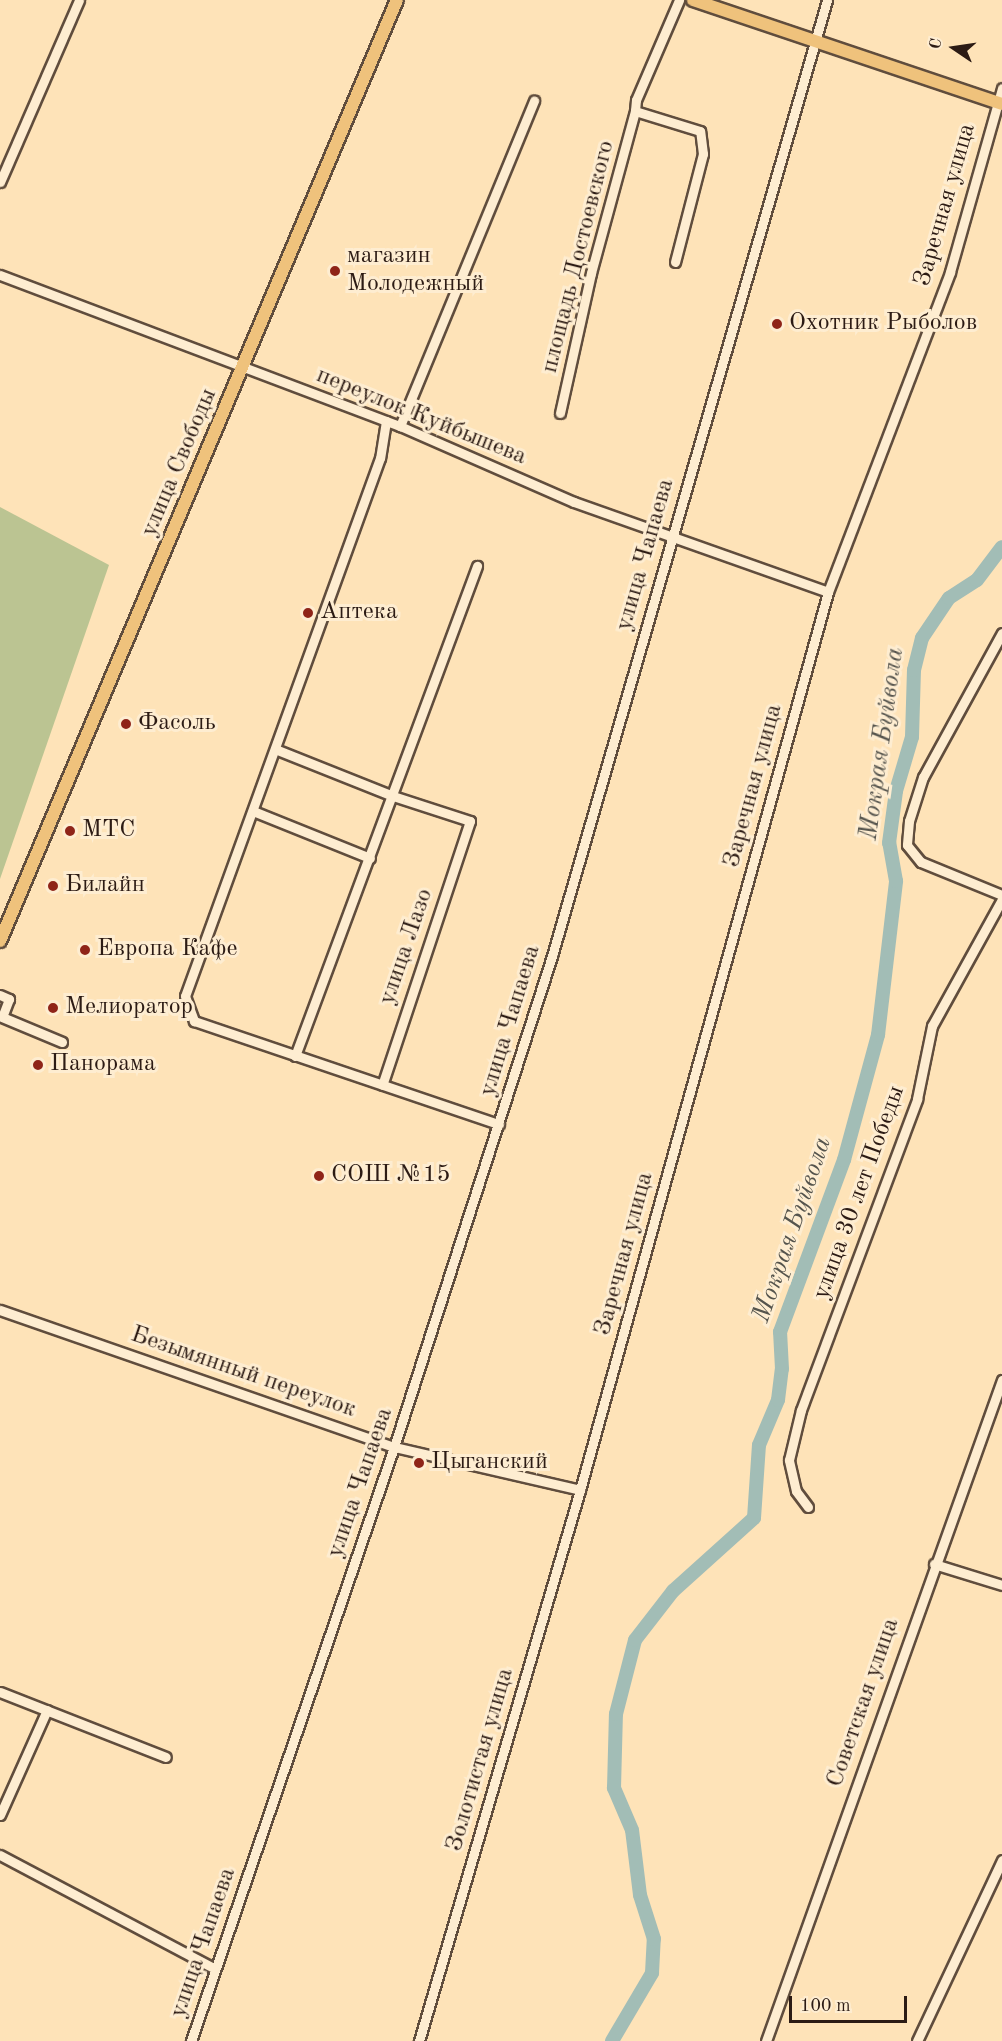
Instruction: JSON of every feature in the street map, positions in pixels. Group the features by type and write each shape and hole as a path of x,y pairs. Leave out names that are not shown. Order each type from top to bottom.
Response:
{"main road":[{"name":"улица Свободы","path":"0,941 397,0"},
{"path":"693,0 999,103"}],"street":[{"path":"0,182 79,0"},
{"name":"площадь Достоевского","path":"560,413 591,273 635,111 679,0"},
{"name":"улица Чапаева","path":"191,2041 394,1447 552,956 827,0"},
{"name":"Заречная улица","path":"580,1490 828,592 950,272 1002,88"},
{"path":"400,426 534,101"},
{"path":"635,111 700,131 703,154 675,262"},
{"name":"переулок Куйбышева","path":"0,275 400,426 574,502 828,592"},
{"path":"386,421 380,458 185,996 194,1021 499,1124"},
{"path":"295,1056 477,566"},
{"path":"1002,633 923,777 909,821 907,845 921,862 1002,897"},
{"path":"275,749 393,796"},
{"name":"улица Лазо","path":"382,1086 470,821 393,796"},
{"path":"253,811 370,858"},
{"name":"улица 30 лет Победы","path":"808,1507 796,1491 789,1460 801,1410 917,1100 932,1026 1002,897"},
{"path":"0,995 9,999 2,1017 62,1041"},
{"name":"Безымянный переулок","path":"0,1310 394,1447 580,1490"},
{"name":"Советская улица","path":"766,2041 934,1564 1002,1380"},
{"name":"Золотистая улица","path":"418,2041 580,1490"},
{"path":"934,1564 1002,1585"},
{"path":"0,1692 166,1756"},
{"path":"0,1815 47,1710"},
{"path":"0,1855 215,1969"},
{"path":"916,2041 1002,1860"}],"green space":[{"path":"0,507 109,565 0,879"}],"waterway":[{"name":"Мокрая Буйвола","path":"612,2041 652,1973 654,1939 640,1895 632,1830 614,1788 616,1714 635,1640 673,1591 754,1518 759,1445 778,1400 782,1369 780,1332 844,1160 878,1035 896,881 889,843 896,791 912,737 914,670 922,638 949,598 977,580 1002,547"}],"place":[{"name":"магазин Молодежный","path":"335,271"},
{"name":"Охотник Рыболов","path":"777,324"},
{"name":"Аптека","path":"308,613"},
{"name":"Фасоль","path":"126,724"},
{"name":"МТС","path":"70,831"},
{"name":"Билайн","path":"53,886"},
{"name":"Европа Кафе","path":"85,950"},
{"name":"Мелиоратор","path":"53,1008"},
{"name":"Панорама","path":"38,1065"},
{"name":"СОШ №15","path":"319,1176"},
{"name":"Цыганский","path":"419,1463"}]}
